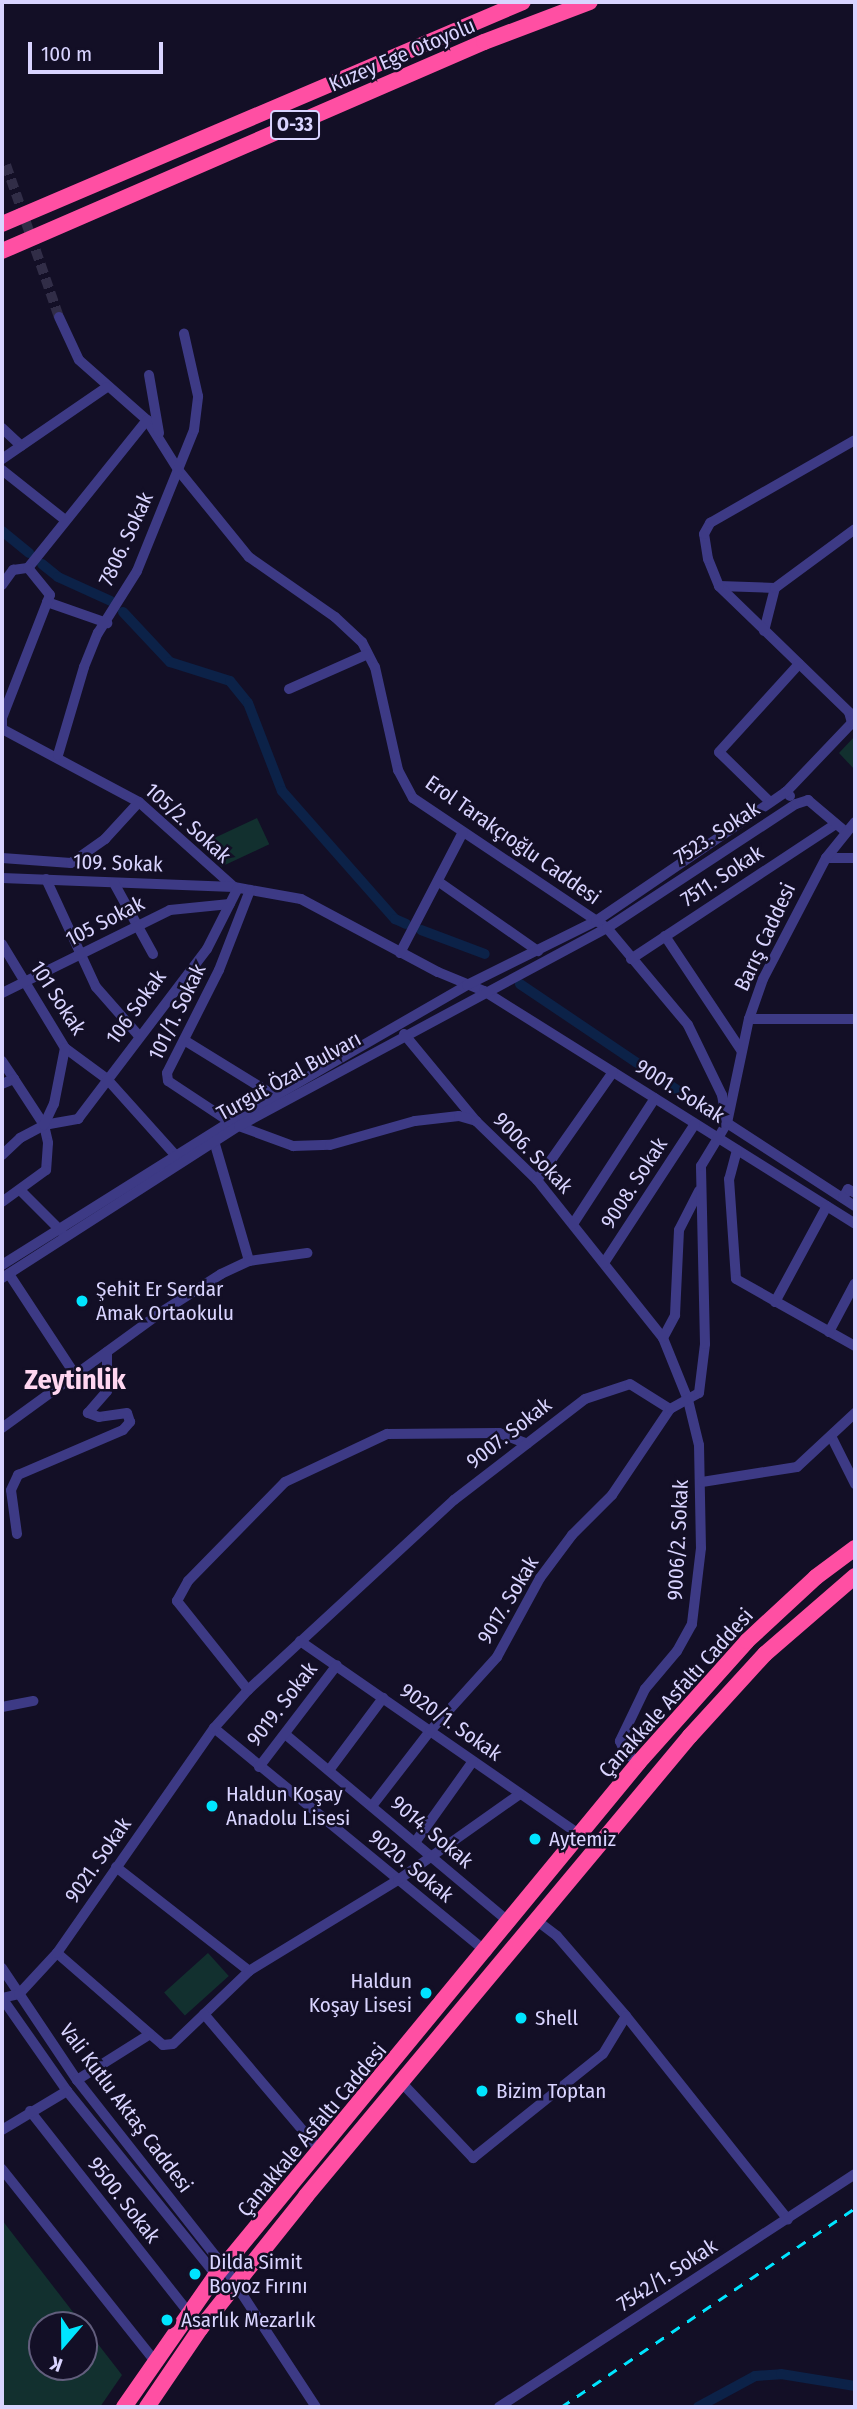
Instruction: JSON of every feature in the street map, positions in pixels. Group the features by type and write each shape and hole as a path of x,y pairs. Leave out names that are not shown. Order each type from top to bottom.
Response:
{"highway":[{"name":"Kuzey Ege Otoyolu","path":"2,224 523,2"},
{"name":"Kuzey Ege Otoyolu","path":"2,251 484,42 590,2"},
{"name":"Çanakkale Asfaltı Caddesi","path":"124,2407 188,2312 487,1952 639,1762 747,1641 816,1577 855,1548"},
{"name":"Çanakkale Asfaltı Caddesi","path":"147,2407 235,2284 536,1920 765,1654 855,1576"}],"street":[{"name":"Erol Tarakçıoğlu Caddesi","path":"59,317 79,360 147,420 160,436 178,471 249,558 351,629 368,654 398,770 413,798 607,928 688,1024 722,1095 727,1123"},
{"name":"7806. Sokak","path":"58,755 84,667 137,571 199,413 184,334"},
{"path":"149,375 160,436"},
{"path":"2,459 107,387"},
{"path":"2,585 13,570 28,568 147,420"},
{"path":"2,428 22,446"},
{"path":"853,722 849,712 719,586 704,534 710,523 855,440"},
{"path":"2,470 65,520"},
{"path":"719,586 775,588 855,529"},
{"path":"2,729 2,718 50,595 28,568"},
{"path":"764,631 775,588"},
{"path":"47,603 107,623"},
{"path":"289,689 368,654"},
{"path":"770,802 719,752 799,664"},
{"name":"Turgut Özal Bulvarı","path":"62,1232 214,1140 275,1096 467,985 596,921 786,792 853,722"},
{"name":"105/2. Sokak","path":"2,729 58,755 139,802 236,888 301,899 400,953 467,985"},
{"path":"786,792 796,804 808,800 834,825 850,832"},
{"path":"2,858 71,863 105,839 139,802"},
{"name":"7523. Sokak","path":"607,928 796,804"},
{"name":"Barış Caddesi","path":"727,1123 749,1018 763,979 826,858 850,832 855,822"},
{"name":"7511. Sokak","path":"631,959 834,825"},
{"path":"400,953 463,832"},
{"path":"826,858 855,858"},
{"name":"109. Sokak","path":"2,878 236,888"},
{"path":"46,878 96,987 139,1036"},
{"path":"439,882 538,951"},
{"path":"114,883 153,954"},
{"name":"106 Sokak","path":"44,1125 78,1119 194,961 200,958 236,888"},
{"name":"101/1. Sokak","path":"235,1124 168,1082 167,1073 219,970 250,890"},
{"name":"105 Sokak","path":"2,993 170,910 230,904"},
{"name":"Turgut Özal Bulvarı","path":"4,1272 176,1156 607,928"},
{"path":"665,936 741,1050"},
{"name":"101 Sokak","path":"2,944 65,1048 107,1079 176,1156"},
{"path":"200,958 219,970"},
{"name":"9001. Sokak","path":"467,985 484,991 855,1224"},
{"path":"749,1018 855,1019"},
{"path":"404,1034 476,1121"},
{"path":"184,1040 275,1096"},
{"path":"2,1202 47,1170 44,1125 54,1104 65,1048"},
{"path":"2,1061 44,1125"},
{"path":"537,1180 612,1072"},
{"path":"2,1084 14,1079"},
{"path":"573,1224 655,1098"},
{"name":"9006. Sokak","path":"235,1124 293,1146 317,1145 382,1133 415,1121 459,1116 476,1121 537,1180 663,1338"},
{"path":"670,1409 699,1393 703,1382 705,1345 701,1166 727,1123 855,1206"},
{"name":"9008. Sokak","path":"604,1264 695,1124"},
{"path":"2,1155 20,1138 44,1125"},
{"path":"214,1140 249,1261"},
{"path":"737,1150 729,1179 736,1279 855,1346"},
{"path":"663,1338 675,1315 679,1230 700,1188"},
{"path":"843,1198 848,1189 855,1193"},
{"path":"20,1190 62,1232"},
{"path":"775,1302 827,1206"},
{"path":"2,1428 163,1311 249,1261 307,1253"},
{"path":"4,1272 76,1376"},
{"path":"829,1332 855,1283"},
{"name":"9006/2. Sokak","path":"639,1762 625,1753 620,1741 645,1689 677,1651 692,1624 701,1548 702,1482 688,1400 663,1338"},
{"path":"17,1534 11,1490 18,1475 113,1435 130,1422 127,1413 99,1417 88,1413 107,1391 107,1352"},
{"name":"9007. Sokak","path":"214,1728 248,1690 454,1500 585,1399 616,1386 630,1384 670,1409"},
{"name":"9017. Sokak","path":"372,1806 430,1731 497,1657 540,1578 572,1535 612,1495 670,1409"},
{"path":"702,1482 797,1467 855,1413"},
{"path":"248,1690 177,1601 188,1581 285,1482 387,1434 499,1433 527,1444"},
{"path":"831,1436 855,1484"},
{"name":"9020/1. Sokak","path":"300,1641 580,1835"},
{"name":"9019. Sokak","path":"259,1766 337,1665"},
{"path":"330,1769 383,1698"},
{"path":"2,1707 33,1701"},
{"name":"9020. Sokak","path":"214,1728 397,1881 487,1952"},
{"name":"9021. Sokak","path":"19,1994 57,1953 214,1728"},
{"name":"9014. Sokak","path":"285,1734 416,1841 510,1923"},
{"path":"416,1841 473,1761"},
{"path":"57,1953 163,2045 173,2044 249,1971 397,1881 520,1794"},
{"path":"116,1867 249,1971"},
{"path":"536,1920 557,1936 626,2016 788,2220"},
{"name":"Vali Kutlu Aktaş Caddesi","path":"2,1968 77,2080 220,2273"},
{"path":"2,1998 19,1994"},
{"name":"Vali Kutlu Aktaş Caddesi","path":"2,1998 67,2091 220,2273"},
{"path":"204,2014 321,2152"},
{"path":"401,2082 473,2158 603,2054 626,2016"},
{"path":"77,2080 150,2034"},
{"path":"2,2130 67,2091"},
{"name":"9500. Sokak","path":"30,2111 188,2312"},
{"path":"2,2169 155,2360"},
{"name":"7542/1. Sokak","path":"499,2407 855,2174"},
{"path":"220,2273 235,2284 316,2407"}],"green space":[{"path":"855,736 855,770 839,753"},
{"path":"257,818 269,844 221,867 209,840"},
{"path":"208,1953 229,1976 185,2016 164,1992"},
{"path":"2,2220 72,2311 28,2311 28,2381 98,2381 98,2344 122,2375 100,2407 2,2407"}],"waterway":[{"path":"2,531 29,553"},
{"path":"42,564 58,577 111,601"},
{"path":"123,612 170,662 230,681 248,703 282,791 395,919 406,924"},
{"path":"421,930 485,954"},
{"path":"520,984 717,1117"},
{"path":"698,2407 755,2376 781,2374 855,2386"}],"tunnel":[{"path":"6,165 59,317"}],"railway":[{"path":"561,2407 855,2208"}],"place":[{"name":"Şehit Er Serdar Amak Ortaokulu","path":"82,1301"},
{"name":"Haldun Koşay Anadolu Lisesi","path":"212,1806"},
{"name":"Aytemiz","path":"535,1839"},
{"name":"Haldun Koşay Lisesi","path":"426,1993"},
{"name":"Shell","path":"521,2018"},
{"name":"Bizim Toptan","path":"482,2091"},
{"name":"Dilda Simit Boyoz Fırını","path":"195,2274"},
{"name":"Asarlık Mezarlık","path":"167,2320"}],"district":[{"name":"Zeytinlik","path":"75,1380"}]}
